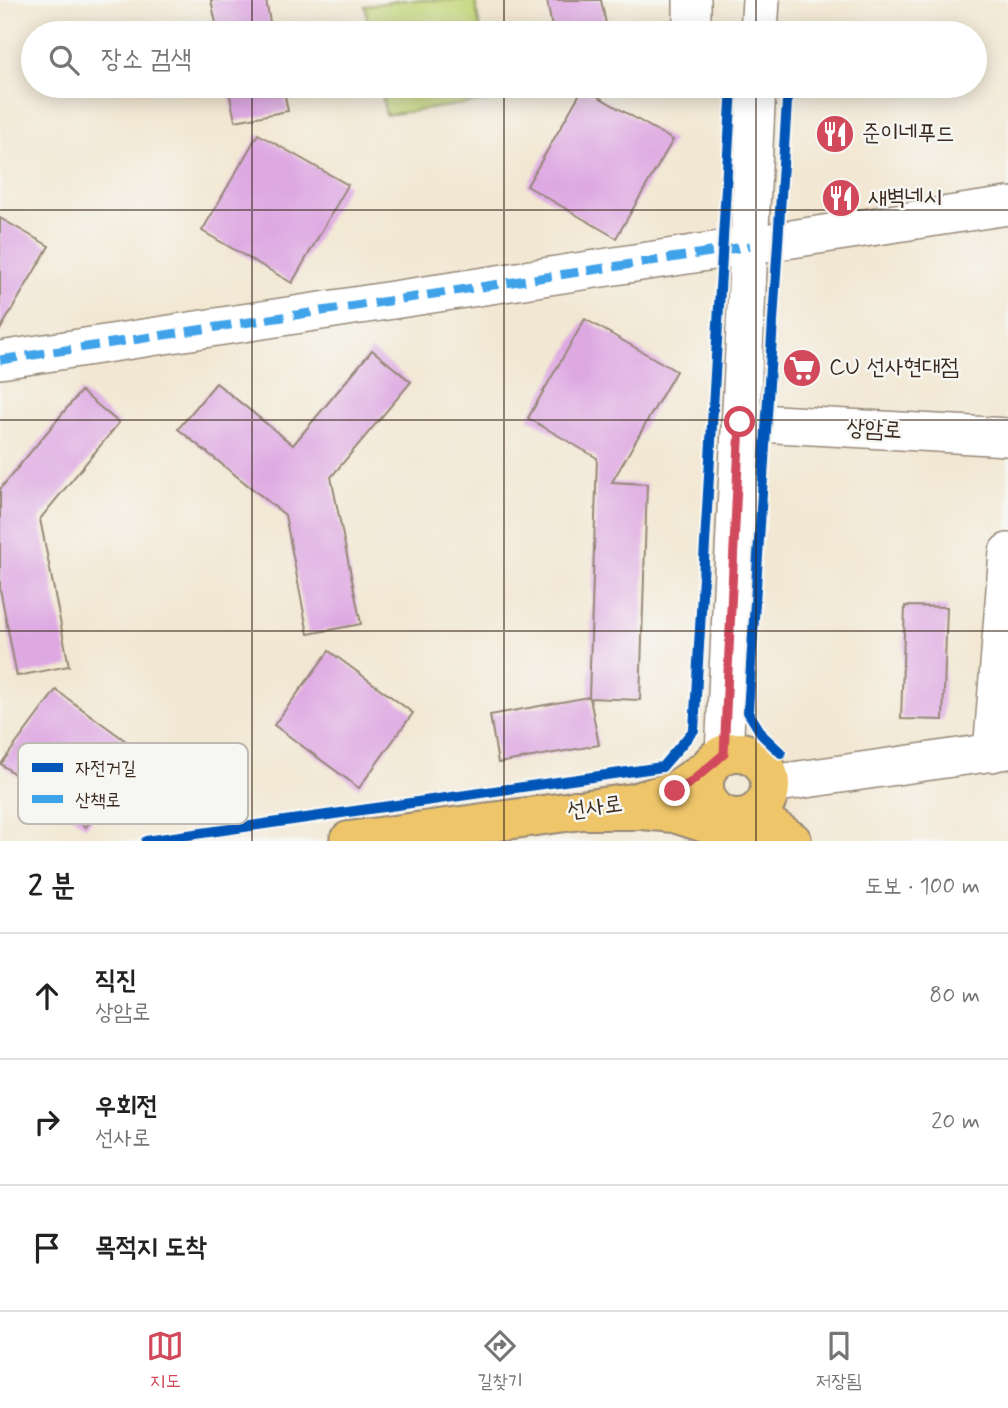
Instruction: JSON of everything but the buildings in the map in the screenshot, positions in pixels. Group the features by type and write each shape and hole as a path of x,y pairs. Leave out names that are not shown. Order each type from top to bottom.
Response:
{"main road":[{"path":"763,812 737,818 726,817 716,811 704,792 704,780 715,761 735,751 755,756 769,773 763,812 770,826 792,841"},
{"name":"선사로","path":"349,841 633,803 690,783 715,761"},
{"path":"575,810 763,812"}],"street":[{"path":"692,0 692,21"},
{"path":"760,21 761,0"},
{"path":"715,761 740,422 756,98"},
{"path":"0,360 1008,206"},
{"name":"상암로","path":"740,422 1008,437"},
{"path":"763,812 1000,751 1008,552"}],"green space":[{"path":"403,0 475,0 479,21 368,21 365,6"},
{"path":"382,98 493,100 386,115"}],"marked path":[{"path":"0,360 750,246"}],"cycle path":[{"path":"146,841 662,767 694,730 731,98"},
{"path":"781,753 763,736 748,712 787,98"}],"place":[{"name":"준이네푸드","path":"835,134"},
{"name":"새벽네시","path":"841,198"},
{"name":"CU 선사현대점","path":"802,368"}],"route":[{"path":"675,791 690,783 724,754 740,422"}]}
